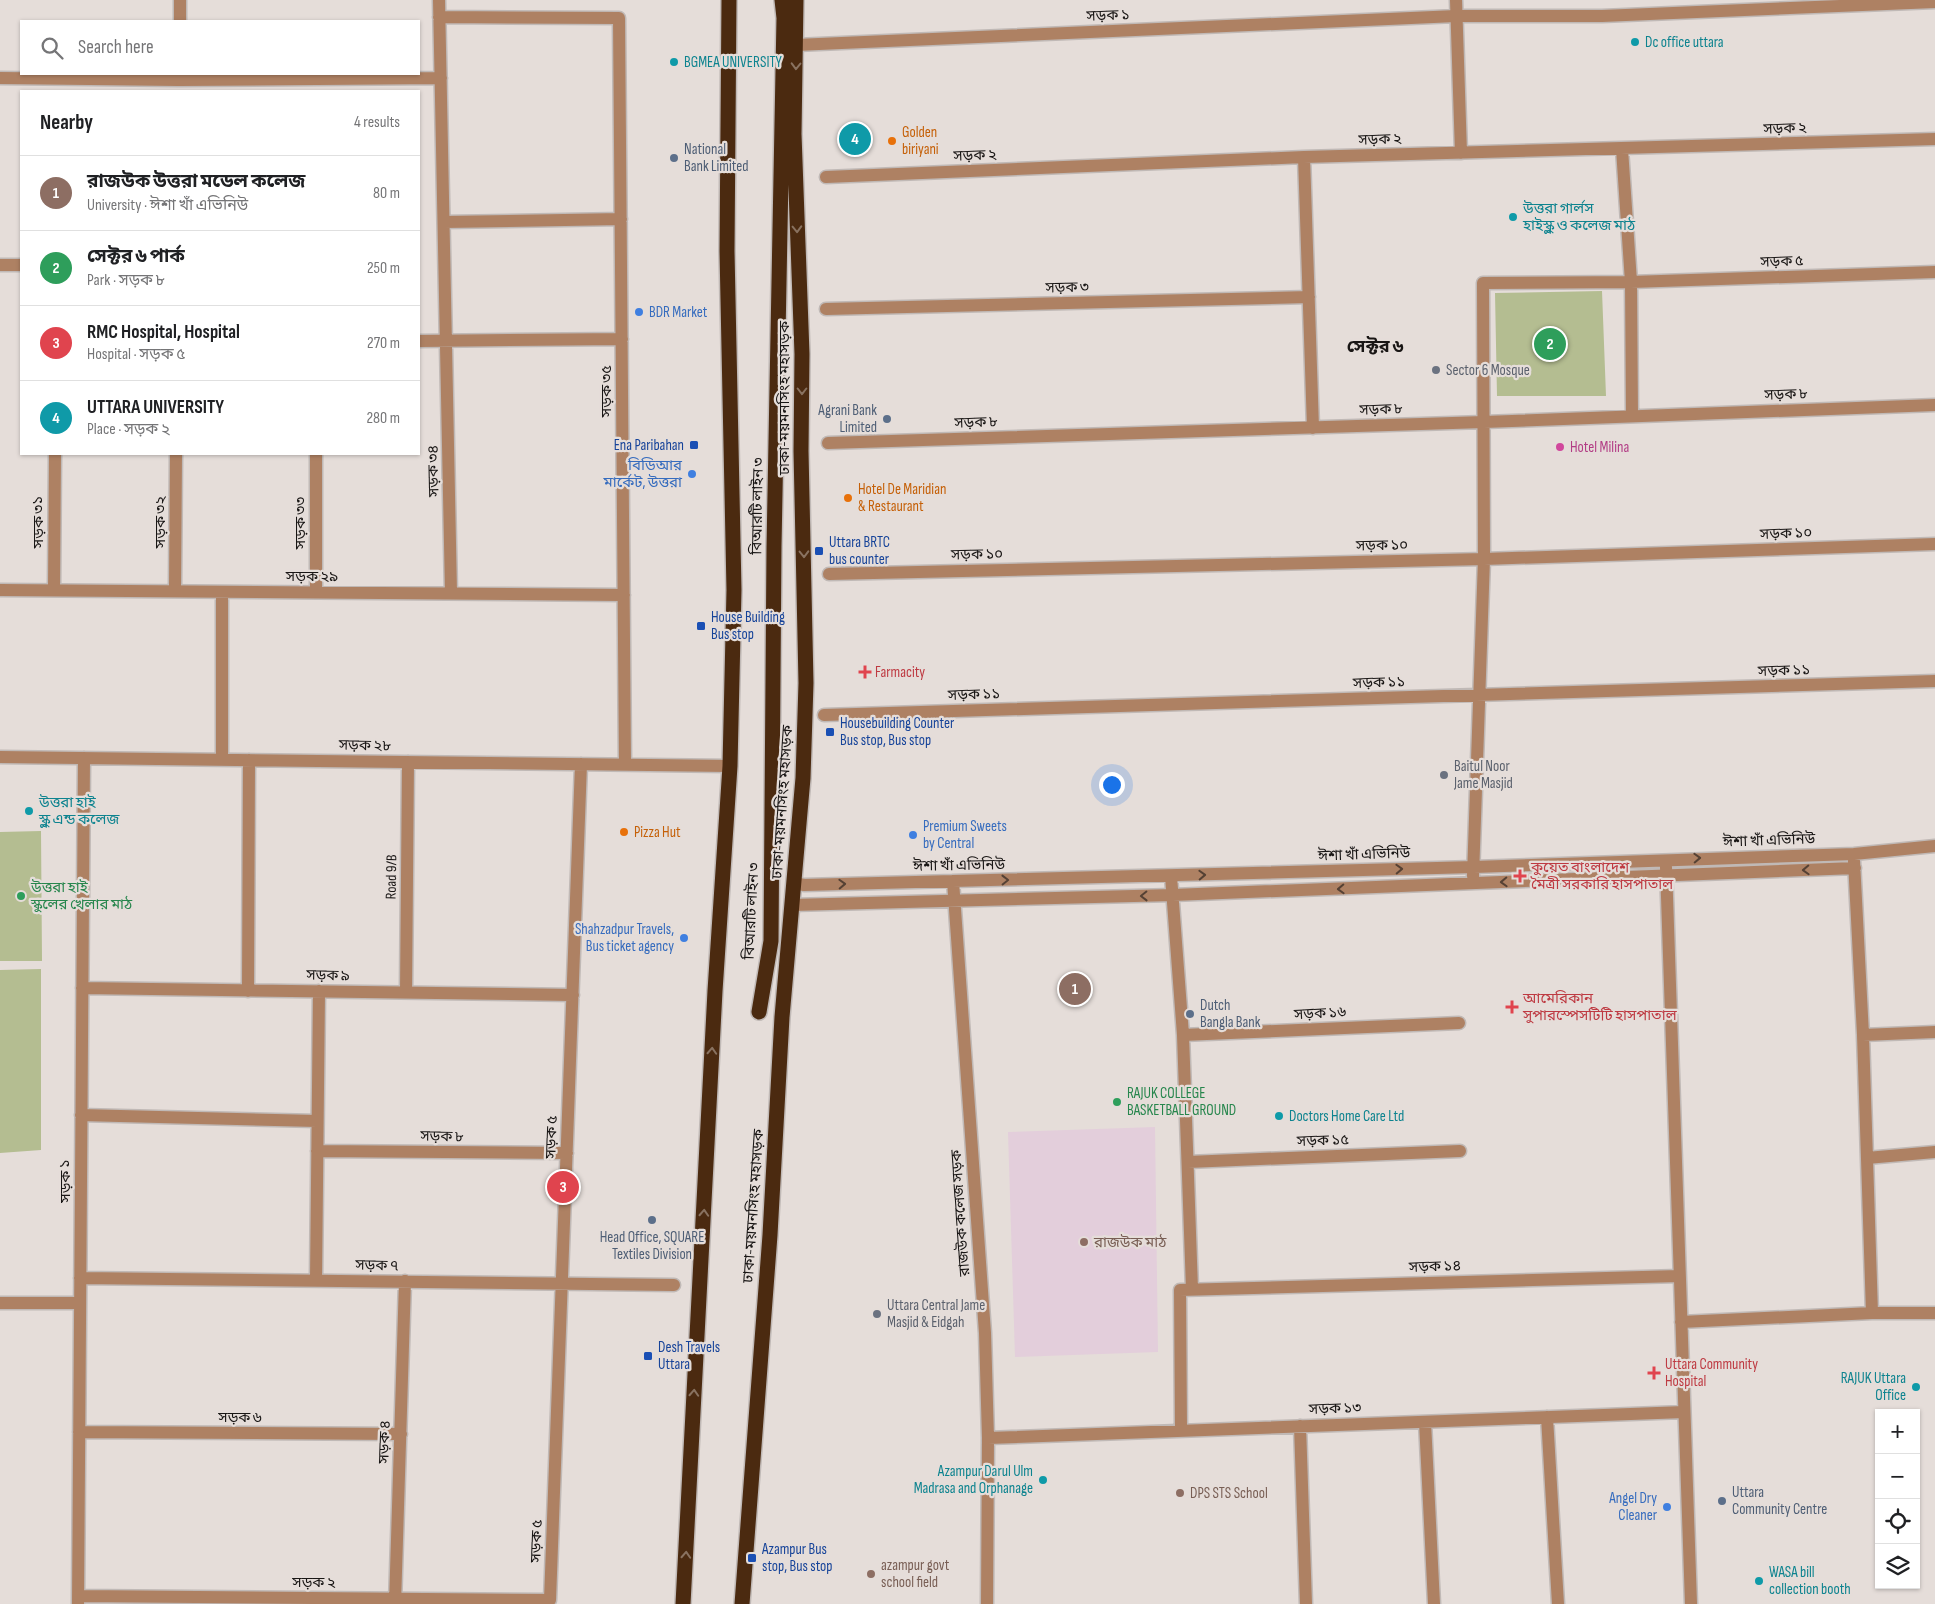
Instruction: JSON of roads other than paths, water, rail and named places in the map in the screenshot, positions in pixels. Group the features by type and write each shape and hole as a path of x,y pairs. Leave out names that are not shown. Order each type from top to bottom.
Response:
{"highway":[{"path":"683,1604 715,1000 730,766 734,590 726,251 729,0"},
{"name":"বিআরটি লাইন ৩","path":"759,1012 771,940 774,517 784,18 782,0"},
{"name":"ঢাকা-ময়মনসিংহ মহাসড়ক","path":"742,1604 770,1235 782,1024 803,778 806,683 802,354 794,134 796,0"},
{"path":"771,940 782,1024"}],"street":[{"path":"180,0 180,20"},
{"name":"সড়ক ৩৪","path":"438,0 452,593"},
{"path":"1456,0 1461,153"},
{"name":"সড়ক ১","path":"796,45 1456,16 1612,15 1935,2"},
{"name":"সড়ক ৩৫","path":"439,17 619,18 625,765"},
{"path":"0,78 56,85 179,82 313,85 441,78"},
{"name":"সড়ক ২","path":"826,178 1304,157 1935,139"},
{"path":"1622,149 1631,282 1632,415"},
{"path":"1304,157 1313,428"},
{"path":"444,222 621,219"},
{"path":"0,266 20,265"},
{"name":"সড়ক ৫","path":"1484,422 1483,283 1631,282 1935,272"},
{"name":"সড়ক ৩","path":"826,309 1309,297"},
{"path":"420,341 622,339"},
{"name":"সড়ক ৮","path":"828,443 1313,428 1935,405"},
{"path":"1473,883 1481,695 1484,559 1484,422"},
{"name":"সড়ক ৩১","path":"54,590 55,455"},
{"name":"সড়ক ৩২","path":"175,590 176,455"},
{"name":"সড়ক ৩৩","path":"316,455 316,592"},
{"name":"সড়ক ১০","path":"829,574 1484,559 1935,544"},
{"name":"সড়ক ২৯","path":"0,590 624,594"},
{"path":"222,592 222,760"},
{"name":"সড়ক ১১","path":"824,715 1935,682"},
{"name":"সড়ক ২৮","path":"0,757 730,766"},
{"name":"সড়ক ১","path":"78,1600 84,758"},
{"path":"248,990 249,760"},
{"name":"Road 9/B","path":"406,993 408,762"},
{"name":"সড়ক ৫","path":"550,1600 581,764"},
{"name":"ঈশা খাঁ এভিনিউ","path":"794,883 804,885 1474,867 1854,854 1935,846"},
{"path":"1854,854 1863,1035 1872,1313"},
{"path":"1666,859 1691,1604"},
{"path":"792,905 1173,895 1854,868"},
{"path":"1171,876 1182,1035 1192,1289 1180,1290 1181,1430"},
{"name":"রাজউক কলেজ সড়ক","path":"953,881 985,1333 988,1438 987,1604"},
{"name":"সড়ক ৯","path":"82,988 573,995"},
{"path":"316,1280 318,991"},
{"name":"সড়ক ১৬","path":"1182,1035 1459,1023"},
{"path":"1863,1035 1935,1032"},
{"path":"81,1115 318,1121"},
{"name":"সড়ক ৮","path":"317,1151 566,1153"},
{"name":"সড়ক ১৫","path":"1188,1162 1460,1151"},
{"path":"1867,1158 1935,1152"},
{"name":"সড়ক ১৪","path":"1192,1289 1679,1276"},
{"name":"সড়ক ৭","path":"80,1278 674,1285"},
{"name":"সড়ক ৪","path":"395,1601 405,1281"},
{"path":"0,1303 80,1302"},
{"path":"1681,1322 1872,1313 1935,1314"},
{"name":"সড়ক ১৩","path":"988,1438 1684,1412"},
{"path":"1547,1417 1558,1604"},
{"path":"1425,1422 1434,1604"},
{"path":"1300,1426 1306,1604"},
{"name":"সড়ক ৬","path":"79,1432 400,1434"},
{"name":"সড়ক ২","path":"78,1600 550,1600"}],"place":[{"name":"Dc office uttara","path":"1635,42"},
{"name":"BGMEA UNIVERSITY","path":"674,62"},
{"name":"UTTARA UNIVERSITY","path":"855,139"},
{"name":"Golden biriyani","path":"892,141"},
{"name":"National Bank Limited","path":"674,158"},
{"name":"উত্তরা গার্লস হাইস্কুল ও কলেজ মাঠ","path":"1513,217"},
{"name":"BDR Market","path":"639,312"},
{"name":"সেক্টর ৬ পার্ক","path":"1550,344"},
{"name":"Sector 6 Mosque","path":"1436,370"},
{"name":"Agrani Bank Limited","path":"887,419"},
{"name":"Ena Paribahan","path":"694,445"},
{"name":"Hotel Milina","path":"1560,447"},
{"name":"বিডিআর মার্কেট, উত্তরা","path":"692,474"},
{"name":"Hotel De Maridian & Restaurant","path":"848,498"},
{"name":"Uttara BRTC bus counter","path":"819,551"},
{"name":"House Building Bus stop","path":"701,626"},
{"name":"Farmacity","path":"865,672"},
{"name":"Housebuilding Counter Bus stop, Bus stop","path":"830,732"},
{"name":"Baitul Noor Jame Masjid","path":"1444,775"},
{"name":"উত্তরা হাই স্কুল এন্ড কলেজ","path":"29,811"},
{"name":"Pizza Hut","path":"624,832"},
{"name":"Premium Sweets by Central","path":"913,835"},
{"name":"কুয়েত বাংলাদেশ মৈত্রী সরকারি হাসপাতাল","path":"1520,876"},
{"name":"উত্তরা হাই স্কুলের খেলার মাঠ","path":"21,896"},
{"name":"Shahzadpur Travels, Bus ticket agency","path":"684,938"},
{"name":"রাজউক উত্তরা মডেল কলেজ","path":"1075,989"},
{"name":"আমেরিকান সুপারস্পেসটিটি হাসপাতাল","path":"1512,1007"},
{"name":"Dutch Bangla Bank","path":"1190,1014"},
{"name":"RAJUK COLLEGE BASKETBALL GROUND","path":"1117,1102"},
{"name":"Doctors Home Care Ltd","path":"1279,1116"},
{"name":"RMC Hospital, Hospital","path":"563,1187"},
{"name":"Head Office, SQUARE Textiles Division","path":"652,1220"},
{"name":"রাজউক মাঠ","path":"1084,1242"},
{"name":"Uttara Central Jame Masjid & Eidgah","path":"877,1314"},
{"name":"Desh Travels Uttara","path":"648,1356"},
{"name":"Uttara Community Hospital","path":"1654,1373"},
{"name":"RAJUK Uttara Office","path":"1916,1387"},
{"name":"Azampur Darul Ulm Madrasa and Orphanage","path":"1043,1480"},
{"name":"DPS STS School","path":"1180,1493"},
{"name":"Uttara Community Centre","path":"1722,1501"},
{"name":"Angel Dry Cleaner","path":"1667,1507"},
{"name":"Azampur Bus stop, Bus stop","path":"752,1558"},
{"name":"azampur govt school field","path":"871,1574"},
{"name":"WASA bill collection booth","path":"1759,1581"}],"district":[{"name":"সেক্টর ৬","path":"1375,346"}]}
